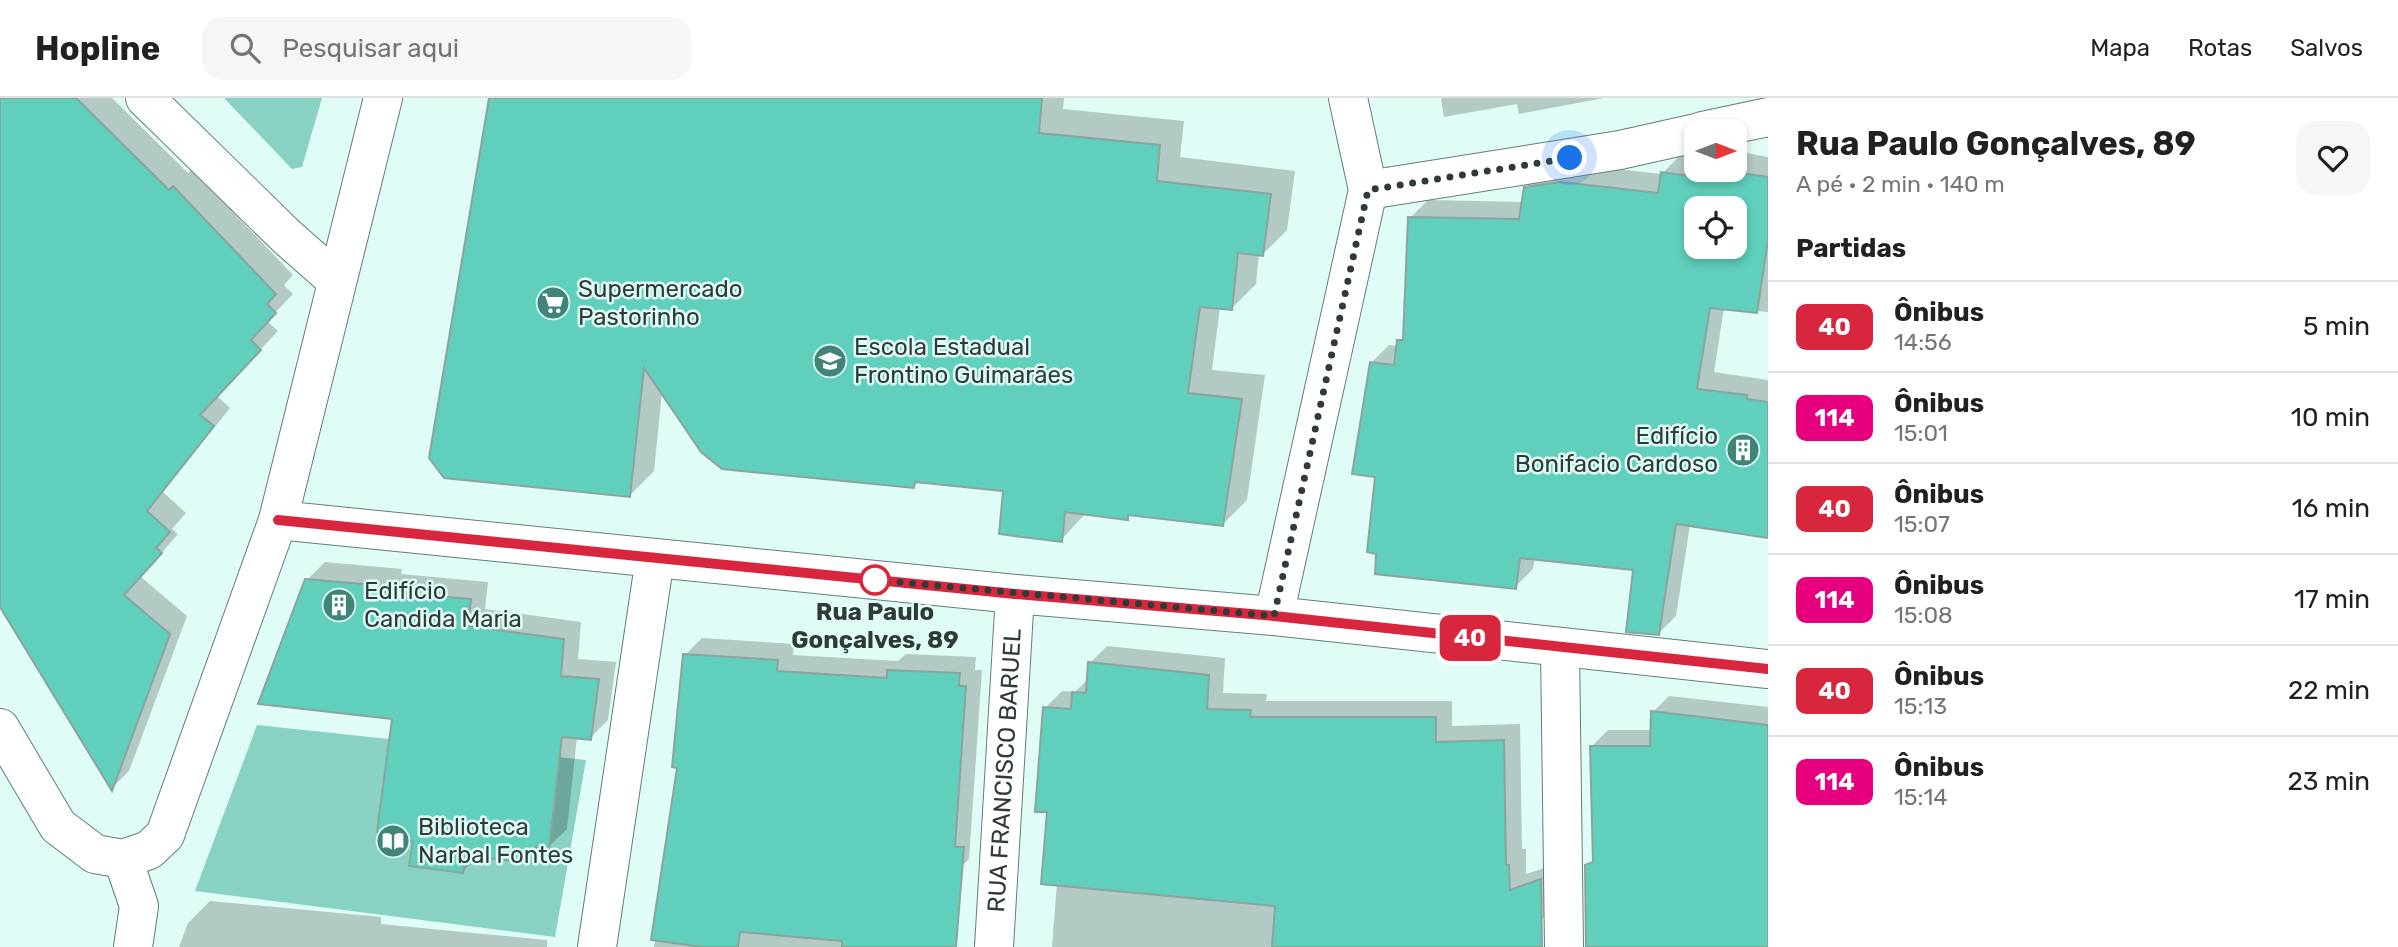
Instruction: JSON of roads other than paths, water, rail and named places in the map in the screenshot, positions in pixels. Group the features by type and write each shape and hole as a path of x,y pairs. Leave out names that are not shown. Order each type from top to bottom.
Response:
{"street":[{"path":"145,98 286,236 337,281"},
{"path":"0,728 58,826 95,854 123,859 149,850 165,835 278,520 383,98"},
{"path":"1274,616 1368,190 1348,98"},
{"path":"1747,121 1768,117"},
{"path":"1368,190 1620,150 1684,136"},
{"path":"278,520 1015,594 1274,616 1768,669"},
{"path":"597,947 655,558"},
{"name":"RUA FRANCISCO BARUEL","path":"994,947 1015,594"},
{"path":"1560,648 1564,947"},
{"path":"123,859 139,906 134,947"}],"place":[{"name":"Supermercado Pastorinho","path":"553,303"},
{"name":"Escola Estadual Frontino Guimarães","path":"830,361"},
{"name":"Edifício Bonifacio Cardoso","path":"1743,450"},
{"name":"Rua Paulo Gonçalves, 89","path":"875,580"},
{"name":"Edifício Candida Maria","path":"339,605"},
{"name":"Biblioteca Narbal Fontes","path":"393,841"}]}
